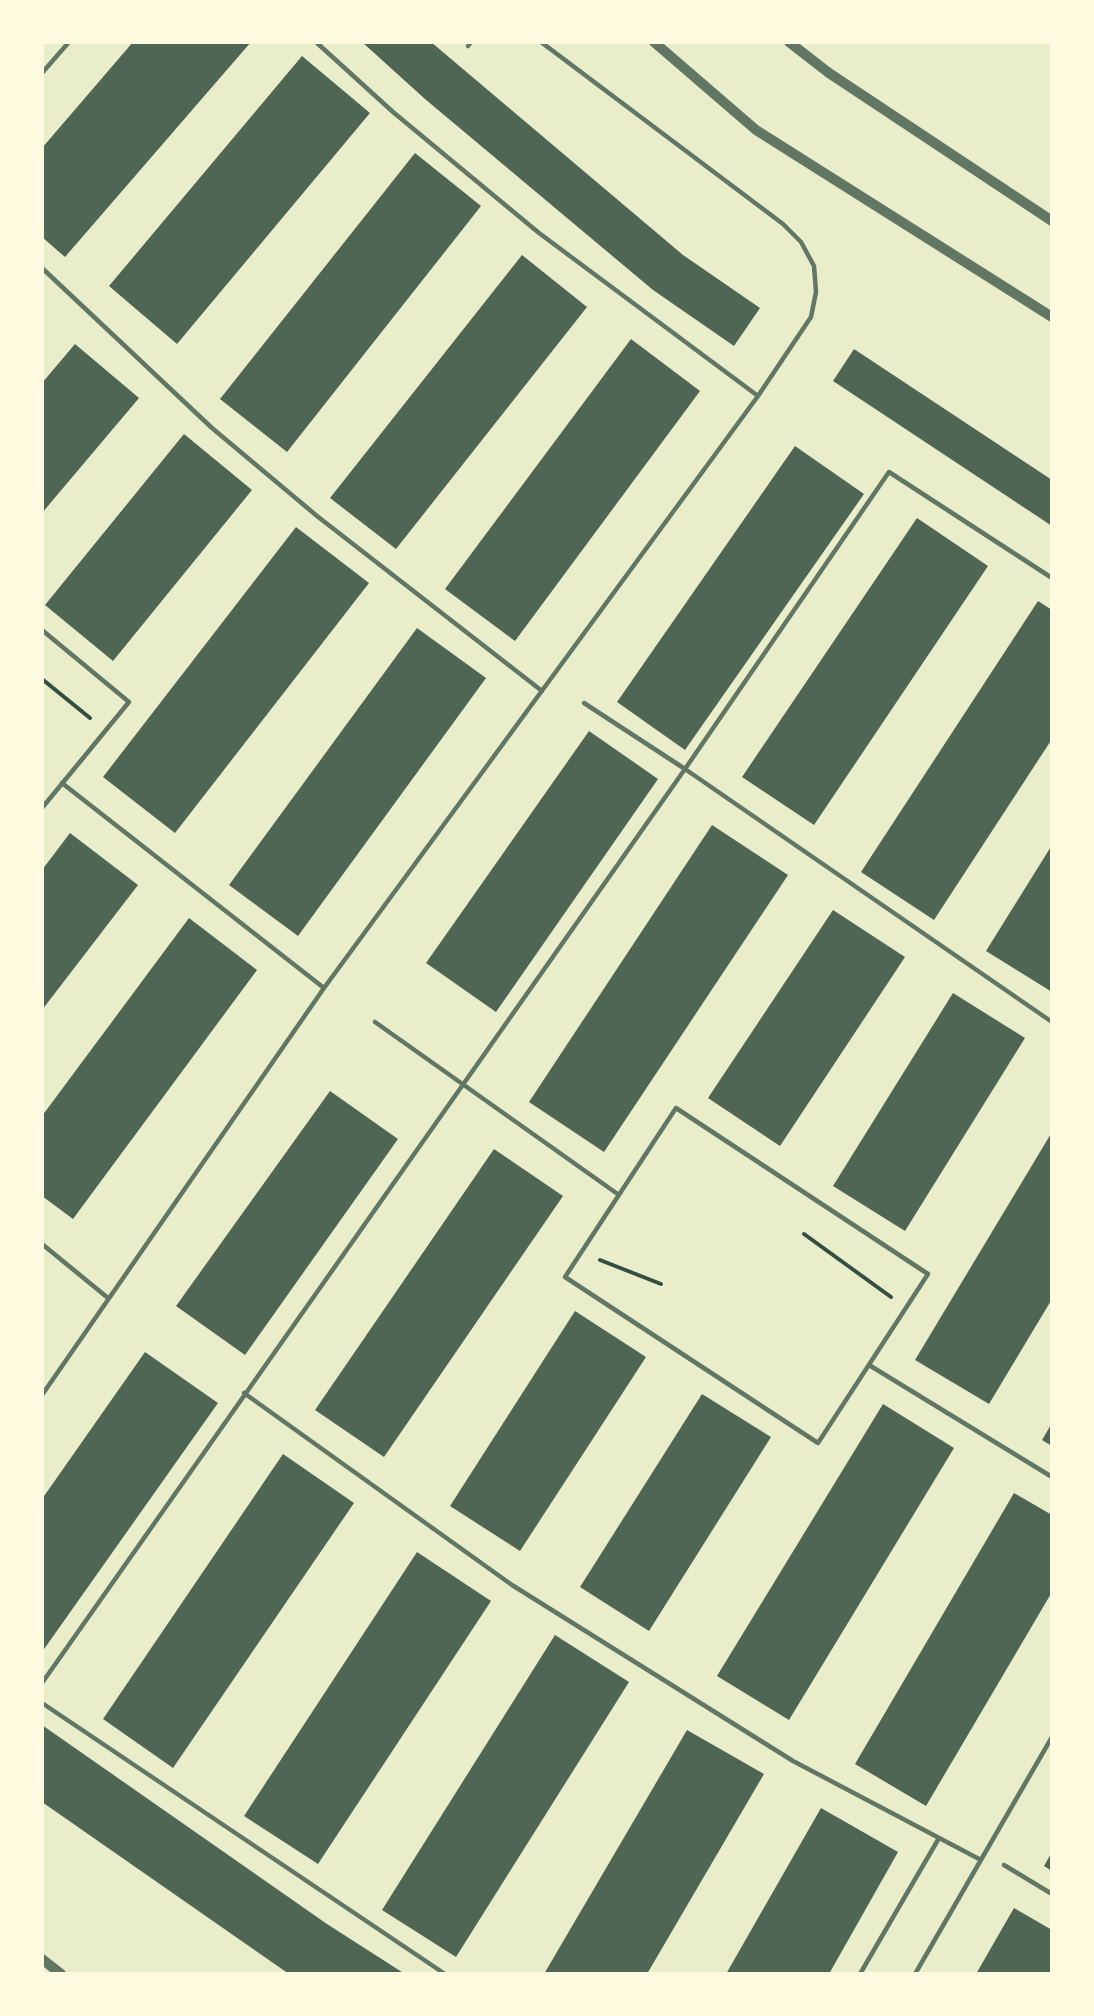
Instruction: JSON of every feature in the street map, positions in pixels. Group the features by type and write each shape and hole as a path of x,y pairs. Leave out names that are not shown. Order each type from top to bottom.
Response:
{"street":[{"path":"654,42 756,130 1052,317"},
{"path":"789,42 829,73 1052,221"},
{"path":"42,1959 61,1974"}],"lane":[{"path":"42,73 69,42"},
{"path":"316,42 393,112 539,233 758,396"},
{"path":"42,1395 324,988 758,396 811,317 816,292 814,266 801,242 783,224 541,42"},
{"path":"42,268 212,428 317,516 542,691"},
{"path":"42,1683 244,1393 464,1085 889,472 1052,578"},
{"path":"42,630 129,702 42,808"},
{"path":"584,703 685,769 1052,1022"},
{"path":"62,783 324,988"},
{"path":"375,1022 619,1195"},
{"path":"676,1108 928,1275 818,1443 565,1277 581,1252 676,1108"},
{"path":"42,1244 108,1298"},
{"path":"869,1365 1052,1477"},
{"path":"244,1393 512,1585 793,1761 981,1860"},
{"path":"42,1702 444,1974"},
{"path":"915,1974 1052,1737"},
{"path":"860,1974 939,1838"},
{"path":"1004,1865 1052,1894"}],"path":[{"path":"42,679 105,731"},
{"path":"804,1234 906,1309"},
{"path":"581,1252 661,1284"}],"building":[{"path":"133,42 251,42 65,257 42,237 42,148"},
{"path":"362,42 431,42 683,255 760,308 734,346 653,290 425,99"},
{"path":"302,56 370,113 177,344 109,286"},
{"path":"415,153 481,206 287,452 220,399"},
{"path":"522,255 587,307 396,549 330,498"},
{"path":"631,339 700,391 515,641 445,589"},
{"path":"75,344 139,398 42,513 42,383"},
{"path":"854,349 1052,480 1052,526 833,381"},
{"path":"184,434 252,490 113,661 45,605"},
{"path":"795,446 864,494 685,750 617,702"},
{"path":"917,518 988,566 814,825 742,777"},
{"path":"296,527 369,583 175,833 103,777"},
{"path":"1038,601 1052,610 1052,739 934,920 861,872"},
{"path":"417,628 486,678 298,936 229,885"},
{"path":"589,731 658,779 496,1012 426,963"},
{"path":"712,825 788,875 604,1152 529,1102"},
{"path":"70,833 138,885 42,1010 42,870"},
{"path":"1052,845 1052,992 986,951"},
{"path":"833,910 905,957 780,1146 708,1098"},
{"path":"189,918 257,970 73,1219 42,1196 42,1116"},
{"path":"953,993 1025,1038 905,1231 833,1186"},
{"path":"330,1091 398,1139 245,1355 176,1306"},
{"path":"1052,1132 1052,1299 989,1404 915,1360"},
{"path":"494,1149 563,1196 384,1457 315,1410"},
{"path":"575,1311 646,1357 520,1551 450,1506"},
{"path":"145,1352 218,1403 42,1652 42,1499"},
{"path":"702,1394 771,1437 649,1631 580,1587"},
{"path":"883,1404 954,1448 789,1720 717,1676"},
{"path":"1052,1423 1052,1446 1042,1440"},
{"path":"283,1454 354,1503 173,1768 103,1719"},
{"path":"1014,1493 1052,1515 1052,1592 926,1806 855,1764"},
{"path":"417,1552 491,1601 318,1864 244,1816"},
{"path":"555,1635 629,1682 456,1957 382,1910"},
{"path":"42,1725 327,1924 405,1974 289,1974 42,1802"},
{"path":"687,1730 764,1774 647,1974 544,1974"},
{"path":"821,1808 898,1852 829,1974 726,1974"},
{"path":"1052,1852 1052,1871 1044,1866"},
{"path":"1014,1908 1052,1930 1052,1974 976,1974"}]}
